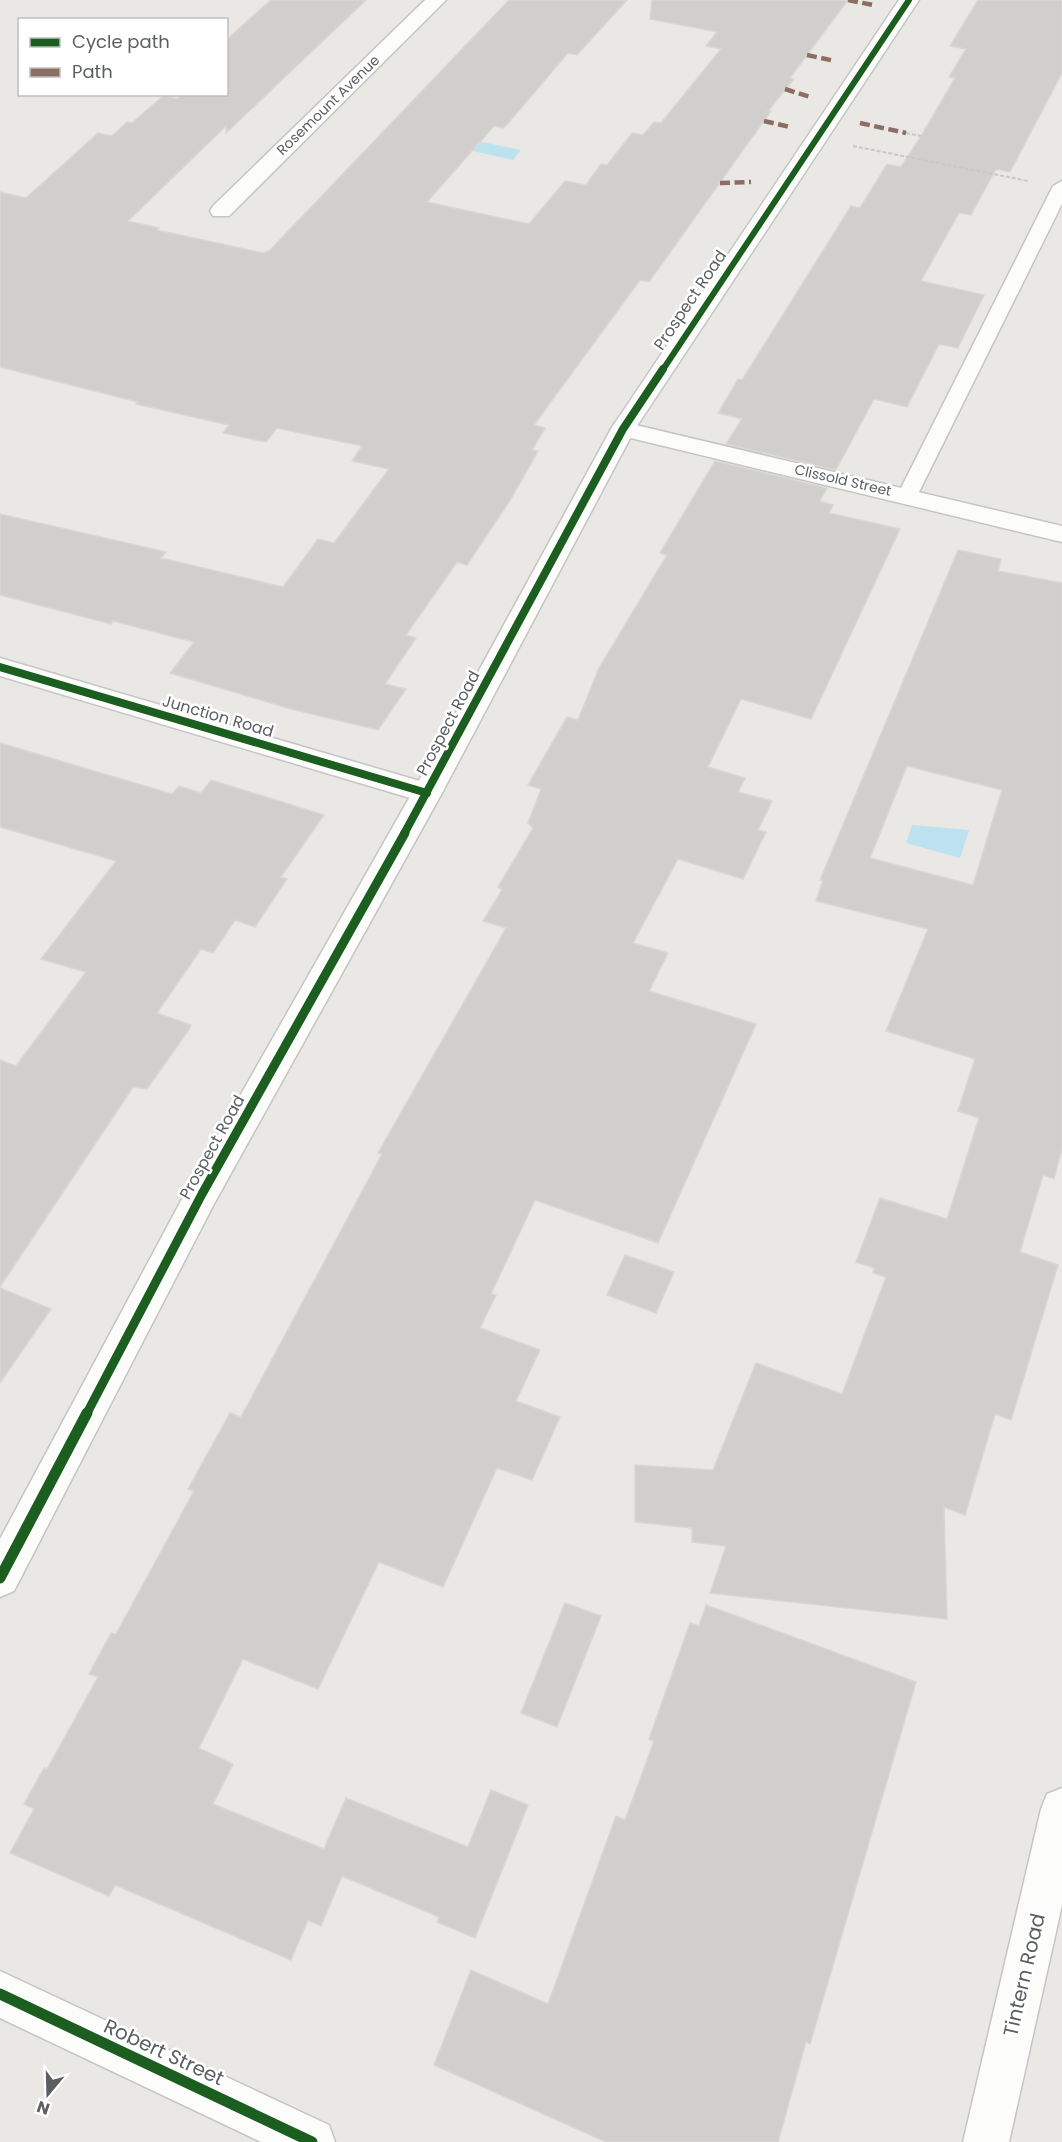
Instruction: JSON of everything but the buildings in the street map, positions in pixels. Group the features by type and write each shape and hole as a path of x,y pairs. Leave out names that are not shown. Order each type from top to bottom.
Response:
{"street":[{"name":"Rosemount Avenue","path":"221,211 436,0"},
{"name":"Prospect Road","path":"0,1578 202,1194 427,793 623,429 909,0"},
{"name":"Clissold Street","path":"623,429 1062,534"},
{"name":"Junction Road","path":"0,667 427,793"},
{"name":"Tintern Road","path":"986,2142 1062,1809"},
{"name":"Robert Street","path":"0,1994 312,2142"}],"lane":[{"path":"907,496 1061,187"}],"path":[{"path":"906,133 921,136"},
{"path":"846,145 1061,187"}],"water":[{"path":"477,141 521,150 513,160 468,150"},
{"path":"912,825 969,830 960,858 906,843"}],"marked path":[{"path":"848,0 873,5"},
{"path":"807,55 835,61"},
{"path":"785,89 810,97"},
{"path":"764,121 790,127"},
{"path":"860,123 906,133"},
{"path":"720,183 751,182"}],"cycle path":[{"path":"0,1578 202,1194 427,793 623,429 909,0"},
{"path":"0,667 427,793"},
{"path":"0,1994 312,2142"}]}
